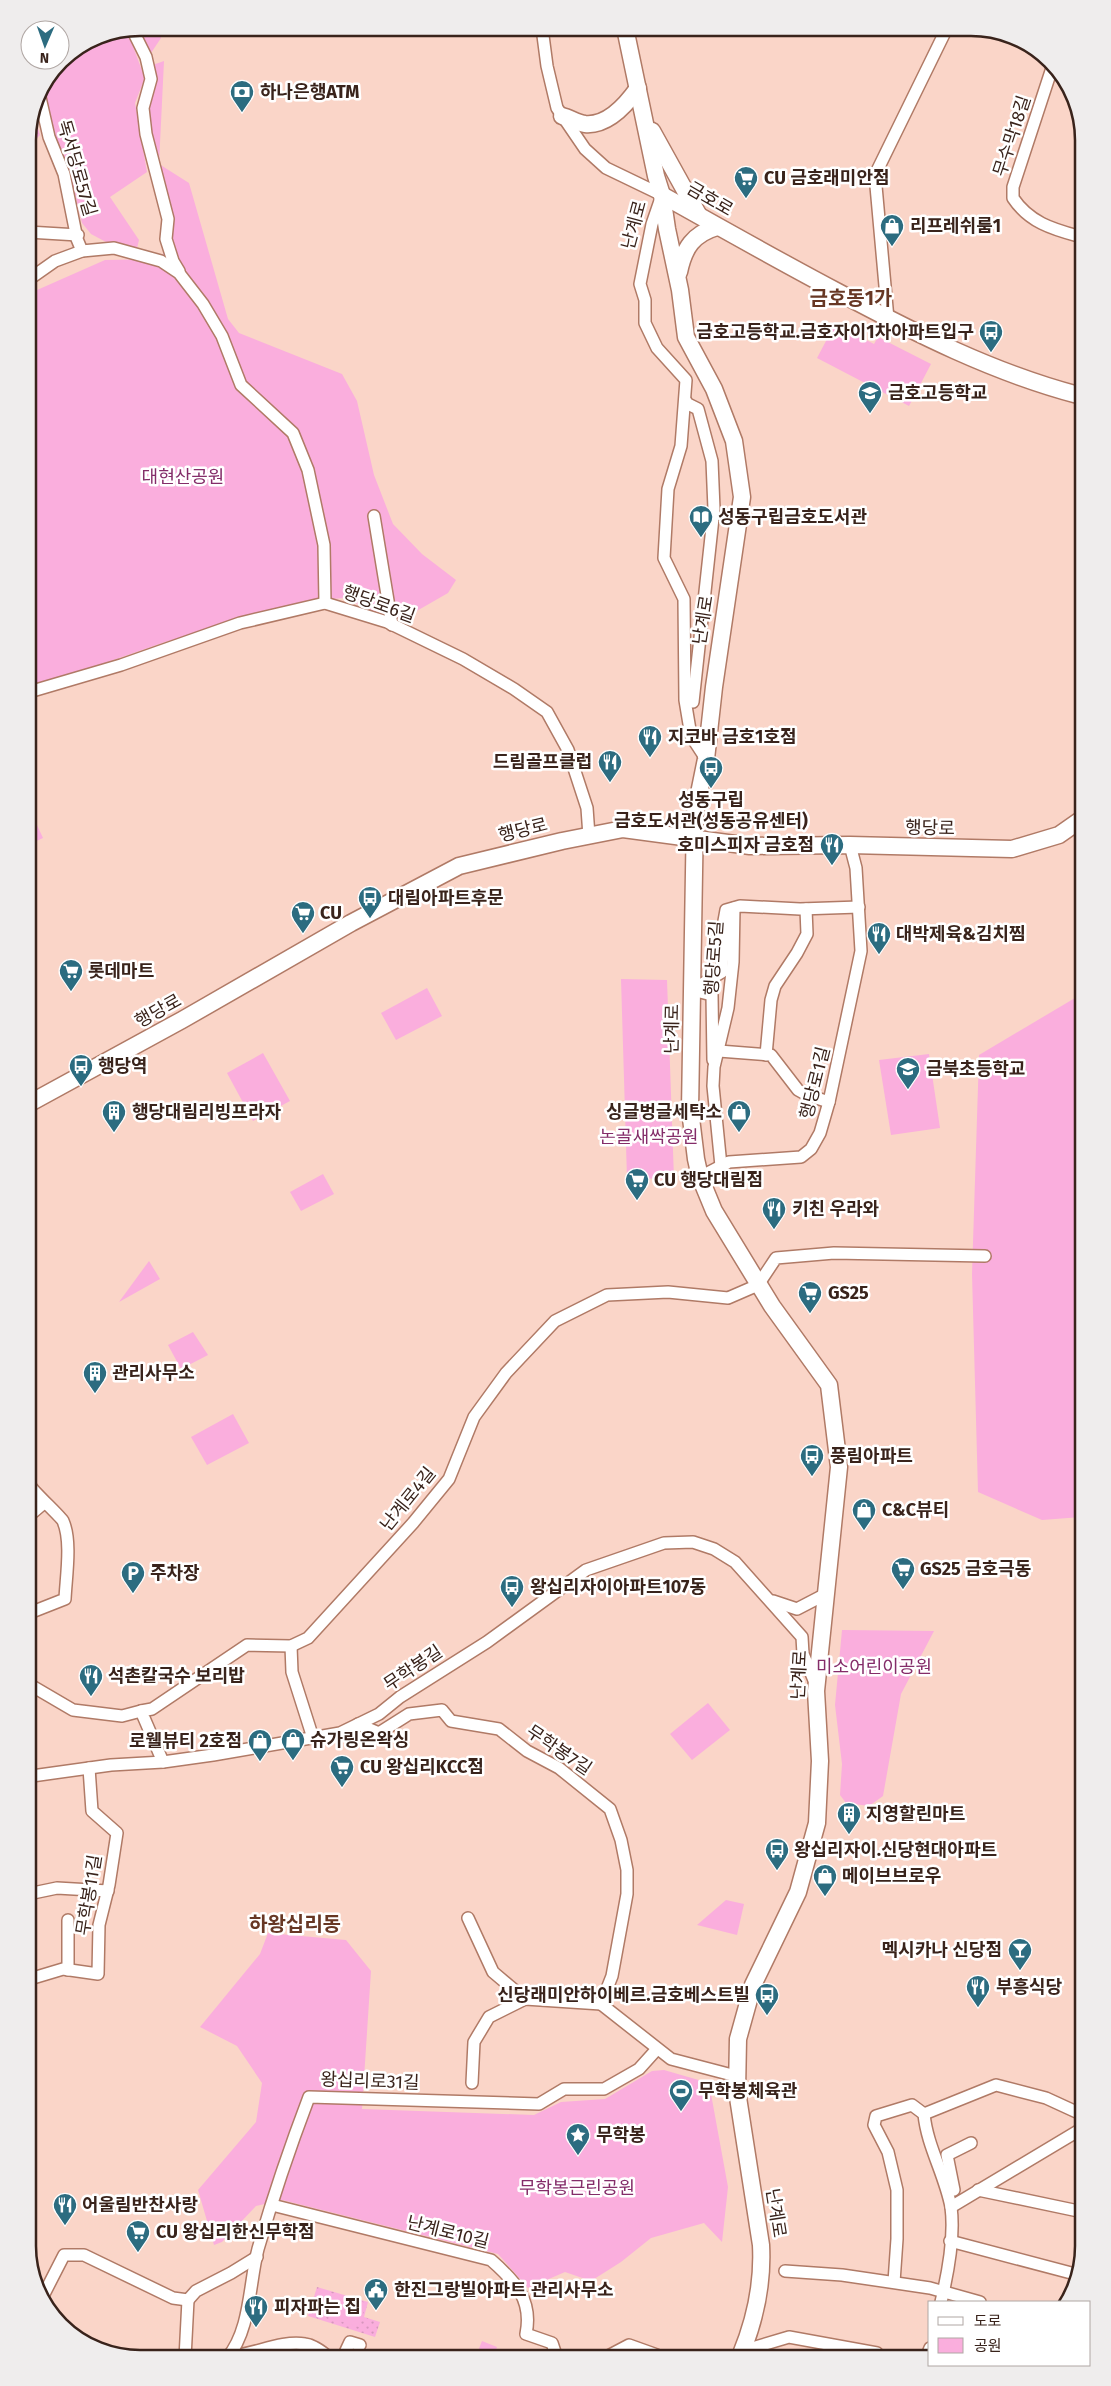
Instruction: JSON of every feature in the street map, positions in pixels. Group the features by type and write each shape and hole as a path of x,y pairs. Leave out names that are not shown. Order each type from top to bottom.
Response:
{"main road":[{"name":"금호로","path":"627,36 645,116 656,176 662,195 717,227 912,331 1038,384 1075,394"},
{"path":"562,116 585,124 602,120 619,110 638,88"},
{"path":"645,116 699,216"},
{"name":"난계로","path":"662,195 678,279 686,337 714,389 734,441 742,497 714,687 706,759 695,813 690,1110 700,1177 714,1211 758,1285 792,1336 829,1385 839,1467 824,1594 816,1686 820,1761 817,1823 798,1892 753,1984 738,2038 736,2076 748,2169 761,2245 762,2269 753,2318 743,2350"},
{"path":"678,279 683,253 694,239 708,229 717,227"},
{"name":"행당로","path":"36,1100 182,1020 351,923 459,866 623,829 750,846 850,845 1012,849 1059,835 1075,824"}],"street":[{"path":"136,36 146,57 150,80 143,108 146,134 168,220 166,239 173,261 179,273 204,304 222,336 241,385 293,433 308,470 324,545 325,603"},
{"path":"543,36 547,66 557,108 585,149 606,168 662,195"},
{"path":"888,319 875,175 943,36"},
{"name":"무수막18길","path":"1050,73 1013,187 1013,198 1039,223 1075,235"},
{"name":"독서당로57길","path":"42,108 49,137 64,174 82,251"},
{"name":"난계로","path":"662,195 652,224 640,284 646,300 645,323 657,348 686,380 681,446 668,489 664,558 684,599 686,700 691,736 706,759"},
{"path":"36,232 78,235"},
{"path":"36,275 55,262 82,251 114,248 161,261 179,273"},
{"path":"685,400 688,404 698,409 710,452 714,509 693,686 691,736"},
{"path":"374,516 392,625"},
{"name":"행당로6길","path":"36,690 121,665 240,623 325,603 392,625 471,664 514,688 547,712 568,750 587,808 589,836"},
{"name":"행당로1길","path":"700,1177 730,1162 801,1157 811,1149 820,1133 829,1102 861,951 856,868 850,845"},
{"name":"행당로5길","path":"721,1166 714,1109 714,1067 729,999 734,908 740,906 806,909"},
{"path":"766,1055 774,986 797,953 806,934 806,909 859,906"},
{"path":"692,990 722,972 726,910 734,908"},
{"path":"692,990 712,996 712,1056 714,1067"},
{"path":"719,1051 766,1055 776,1059 798,1090 829,1102"},
{"path":"758,1285 776,1258 834,1253 985,1256"},
{"name":"난계로4길","path":"291,1646 308,1638 413,1523 449,1479 474,1417 506,1373 555,1321 607,1295 668,1292 728,1298 758,1285"},
{"path":"36,1494 63,1520 67,1541 65,1599 36,1610"},
{"path":"36,1510 44,1503"},
{"name":"무학봉길","path":"36,1775 89,1768 163,1762 340,1733 378,1714 400,1696 487,1642 586,1570 641,1549 664,1543 693,1542 714,1549 735,1562 802,1637 803,1654 816,1686"},
{"name":"무학봉길","path":"770,1600 797,1609 824,1594"},
{"path":"36,1688 72,1710 122,1716 152,1709 247,1645 291,1646 292,1672 313,1738"},
{"name":"무학봉7길","path":"358,1724 379,1733 409,1714 442,1710 451,1721 498,1729 527,1751 559,1768 610,1809 622,1840 627,1870 627,1894 612,1976 601,2004"},
{"path":"141,1711 163,1762"},
{"name":"무학봉11길","path":"36,1977 68,1970 98,1974 99,1925 108,1891 117,1833 92,1811 89,1768"},
{"path":"36,1892 57,1888 108,1891"},
{"path":"468,1918 493,1972 525,1999"},
{"path":"68,1920 68,1970"},
{"path":"472,2083 474,2042 489,2017 525,1999 601,2004 671,2059 736,2076"},
{"name":"왕십리로31길","path":"231,2350 246,2320 257,2257 286,2158 309,2097 539,2104 564,2089 604,2089 639,2069 657,2049"},
{"path":"924,2114 996,2085 1046,2098 1075,2111"},
{"path":"894,2282 897,2239 897,2190 888,2152 874,2125 876,2116 912,2105 924,2114 925,2128 954,2205"},
{"path":"954,2205 1075,2133"},
{"path":"942,2298 954,2205 947,2155 971,2143"},
{"path":"978,2190 1075,2210"},
{"name":"난계로10길","path":"272,2205 491,2260 510,2277 527,2303 528,2324 526,2334 552,2343 554,2350"},
{"path":"950,2242 1071,2273"},
{"path":"46,2290 64,2255 84,2255 173,2298 188,2300"},
{"path":"185,2350 188,2300 196,2291 257,2257"},
{"path":"785,2271 842,2275 894,2282 930,2288 942,2298 970,2301"},
{"path":"748,2350 789,2337 861,2350"},
{"path":"346,2350 350,2342 360,2345"},
{"path":"260,2350 305,2344 319,2350"},
{"path":"621,2350 629,2346 641,2350"}],"green space":[{"path":"143,36 161,36 161,38 151,53"},
{"name":"대현산공원","path":"130,37 144,76 144,68 164,61 159,164 189,183 228,319 239,333 342,374 357,401 374,475 393,524 422,554 456,580 448,593 401,620 375,612 344,598 307,601 165,642 36,687 36,290 105,260 162,259 171,220 145,142 144,80 135,103 147,172 110,197 139,240 136,252 106,242 91,234 82,223 69,169 51,129 44,100 58,77 64,70 70,70 70,64 82,54 100,44"},
{"path":"37,126 40,135 36,139"},
{"path":"835,324 874,344 878,337 931,364 909,406 817,358"},
{"path":"36,823 43,838 36,841"},
{"name":"논골새싹공원","path":"621,979 667,980 674,1179 627,1178"},
{"path":"427,988 442,1016 396,1040 381,1013"},
{"path":"1075,998 1075,1517 1042,1520 978,1492 972,1274 979,1055"},
{"path":"263,1053 290,1101 253,1121 227,1073"},
{"path":"929,1054 940,1128 891,1135 879,1060"},
{"path":"323,1174 334,1194 301,1211 290,1192"},
{"path":"149,1261 160,1279 119,1302"},
{"path":"193,1332 208,1355 181,1369 168,1345"},
{"path":"233,1414 249,1443 207,1465 191,1437"},
{"name":"미소어린이공원","path":"842,1630 934,1631 901,1694 883,1796 869,1806 846,1803 840,1795 842,1764 835,1705"},
{"path":"708,1703 730,1730 692,1760 670,1734"},
{"path":"726,1900 744,1904 737,1935 697,1925"},
{"name":"무학봉근린공원","path":"268,1933 346,1940 371,1971 362,2109 534,2115 561,2102 605,2099 652,2071 664,2070 709,2083 728,2187 722,2242 704,2223 651,2238 621,2262 591,2281 565,2272 528,2288 498,2254 282,2200 256,2206 222,2242 214,2245 198,2190 256,2122 262,2083 237,2046 200,2027 260,1954"},
{"path":"317,2287 368,2302 364,2317 380,2322 375,2337 308,2316"},
{"path":"321,2290 366,2303 359,2327 314,2313"},
{"path":"482,2341 497,2347 496,2350 478,2350"}],"place":[{"name":"하나은행ATM","path":"242,113"},
{"name":"CU 금호래미안점","path":"746,199"},
{"name":"리프레쉬룸1","path":"892,247"},
{"name":"금호고등학교.금호자이1차아파트입구","path":"991,353"},
{"name":"금호고등학교","path":"870,414"},
{"name":"성동구립금호도서관","path":"701,538"},
{"name":"지코바 금호1호점","path":"650,758"},
{"name":"드림골프클럽","path":"610,783"},
{"name":"성동구립 금호도서관(성동공유센터)","path":"711,789"},
{"name":"호미스피자 금호점","path":"832,866"},
{"name":"대림아파트후문","path":"370,919"},
{"name":"CU","path":"303,934"},
{"name":"대박제육&김치찜","path":"879,955"},
{"name":"롯데마트","path":"71,992"},
{"name":"행당역","path":"81,1087"},
{"name":"금북초등학교","path":"908,1090"},
{"name":"행당대림리빙프라자","path":"114,1133"},
{"name":"싱글벙글세탁소","path":"739,1133"},
{"name":"CU 행당대림점","path":"637,1201"},
{"name":"키친 우라와","path":"774,1230"},
{"name":"GS25","path":"810,1314"},
{"name":"관리사무소","path":"95,1394"},
{"name":"풍림아파트","path":"812,1477"},
{"name":"C&C뷰티","path":"864,1531"},
{"name":"GS25 금호극동","path":"903,1590"},
{"name":"주차장","path":"133,1594"},
{"name":"왕십리자이아파트107동","path":"512,1608"},
{"name":"석촌칼국수 보리밥","path":"91,1697"},
{"name":"슈가링온왁싱","path":"293,1761"},
{"name":"로웰뷰티 2호점","path":"260,1762"},
{"name":"CU 왕십리KCC점","path":"342,1788"},
{"name":"지영할린마트","path":"849,1835"},
{"name":"왕십리자이.신당현대아파트","path":"777,1871"},
{"name":"메이브브로우","path":"825,1897"},
{"name":"멕시카나 신당점","path":"1020,1971"},
{"name":"부흥식당","path":"978,2008"},
{"name":"신당래미안하이베르.금호베스트빌","path":"767,2016"},
{"name":"무학봉체육관","path":"681,2112"},
{"name":"무학봉","path":"578,2156"},
{"name":"어울림반찬사랑","path":"65,2226"},
{"name":"CU 왕십리한신무학점","path":"138,2253"},
{"name":"한진그랑빌아파트 관리사무소","path":"376,2311"},
{"name":"피자파는 집","path":"256,2328"}],"district":[{"name":"금호동1가","path":"851,298"},
{"name":"하왕십리동","path":"295,1924"}]}
